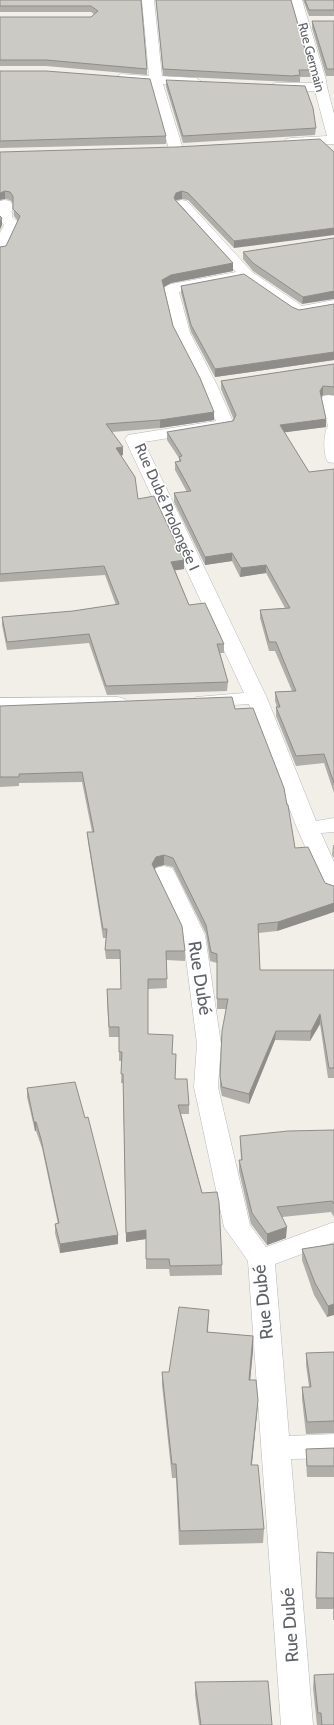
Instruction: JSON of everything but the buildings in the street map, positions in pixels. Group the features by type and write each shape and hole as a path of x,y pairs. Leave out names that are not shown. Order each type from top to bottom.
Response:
{"street":[{"path":"148,0 156,81 176,149"},
{"name":"Rue Germain","path":"296,0 334,139"},
{"path":"302,22 318,22"},
{"path":"109,77 156,81 212,83"},
{"path":"264,86 292,88 320,84 334,80"},
{"path":"279,143 334,139"},
{"path":"161,149 192,148"},
{"path":"0,250 12,223 5,220 3,217 5,204"},
{"path":"182,204 238,254 248,275 299,311 334,304"},
{"name":"Rue Dubé Prolongée I","path":"248,275 171,289 182,333 217,384 226,424 134,439 226,636 257,698 308,828 334,887"},
{"path":"329,400 334,423"},
{"path":"334,430 334,458"},
{"path":"186,701 257,698"},
{"path":"0,704 138,703"},
{"path":"308,828 334,824"},
{"name":"Rue Dubé","path":"164,873 194,935 209,1044 206,1087 237,1227 261,1259 277,1448 297,1725"},
{"path":"261,1259 334,1232"},
{"path":"277,1448 334,1446"}]}
